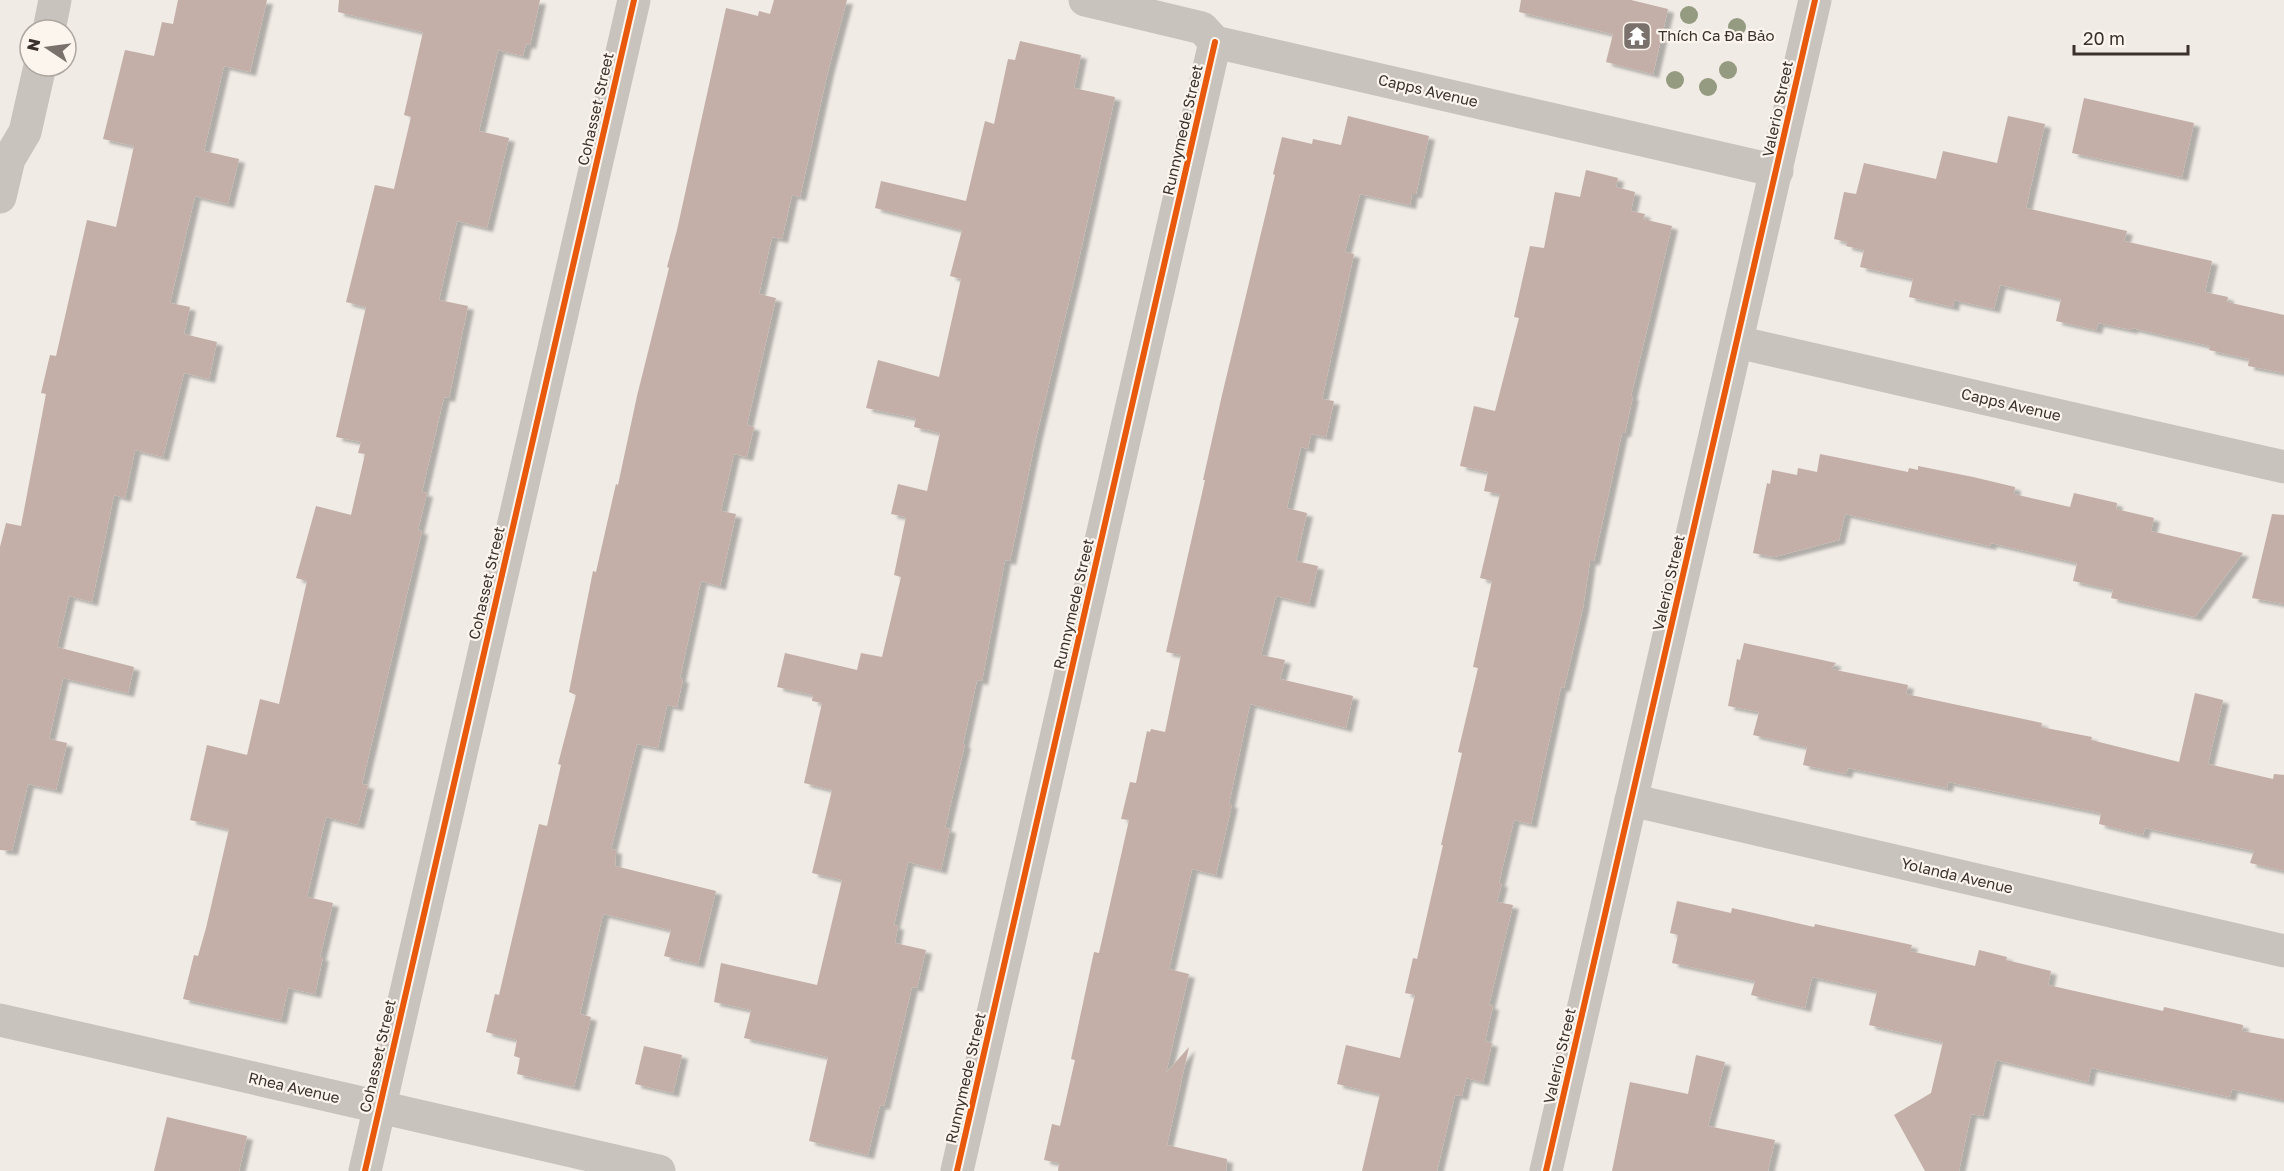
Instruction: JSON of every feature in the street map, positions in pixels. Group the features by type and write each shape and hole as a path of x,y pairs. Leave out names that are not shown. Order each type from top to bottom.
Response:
{"street":[{"path":"51,18 55,0"},
{"name":"Cohasset Street","path":"365,1171 634,0"},
{"name":"Capps Avenue","path":"1085,0 1202,28 1215,42 1777,171"},
{"name":"Valerio Street","path":"1546,1171 1815,0"},
{"name":"Runnymede Street","path":"957,1171 1215,42"},
{"path":"0,196 9,159 26,132 37,78"},
{"name":"Capps Avenue","path":"1737,342 2284,467"},
{"name":"Yolanda Avenue","path":"1631,800 2284,951"},
{"name":"Rhea Avenue","path":"0,1020 659,1171"}],"building":[{"path":"178,0 267,0 250,72 224,66 204,151 239,159 228,204 195,196 170,303 190,307 184,334 217,342 209,379 184,373 163,457 135,450 125,498 114,495 92,602 69,596 57,647 134,667 128,693 63,678 49,739 67,743 56,790 28,784 12,851 0,850 0,547 6,523 21,526 46,394 41,393 50,355 56,356 87,220 116,227 134,146 103,139 125,50 154,56 162,22 173,24"},
{"path":"339,0 540,0 530,45 526,44 523,56 498,50 479,131 509,138 487,228 457,221 439,300 468,306 449,398 444,397 422,492 427,493 418,530 422,531 362,784 368,785 358,825 326,817 307,897 333,903 320,957 323,957 315,994 288,988 281,1020 183,999 194,955 198,956 206,928 229,829 190,820 207,745 247,755 260,699 279,704 307,581 296,578 316,506 351,515 365,454 358,453 361,442 336,437 366,307 346,302 375,185 394,189 411,117 404,115 423,32 338,12"},
{"path":"774,0 847,0 828,71 800,197 792,195 782,239 772,237 759,294 776,298 747,425 754,427 747,457 734,454 721,511 736,514 720,586 701,581 680,678 683,679 677,707 667,705 658,748 637,744 611,849 616,850 615,866 716,891 698,964 664,956 671,930 603,914 580,1014 591,1017 574,1087 517,1074 520,1058 514,1056 517,1040 486,1032 495,994 499,995 539,824 547,826 561,765 558,764 576,695 569,692 593,571 596,572 616,484 618,485 637,396 669,268 667,267 726,8 758,16 759,11 770,14"},
{"name":"Thích Ca Đa Bảo","path":"1521,0 1631,0 1668,9 1653,74 1606,62 1613,34 1519,12"},
{"path":"1020,41 1081,55 1074,88 1115,97 1010,561 1005,560 982,681 977,680 945,828 950,829 941,870 908,862 894,925 898,926 895,943 926,950 917,988 912,987 884,1106 880,1105 868,1155 809,1141 828,1057 744,1038 751,1010 714,1002 721,963 817,985 842,880 812,873 832,790 804,783 822,703 812,701 813,695 777,687 785,653 857,670 861,653 882,657 901,577 894,575 906,517 891,514 898,484 927,491 940,433 914,427 916,418 866,408 878,360 939,377 961,279 950,276 962,230 875,208 881,181 966,201 985,121 994,124 1008,59 1015,60"},
{"path":"2084,98 2194,123 2182,177 2072,153"},
{"path":"1348,116 1429,136 1416,194 1412,194 1410,205 1360,194 1345,252 1354,254 1322,399 1334,401 1326,437 1311,434 1308,449 1301,447 1287,508 1307,513 1296,561 1318,566 1309,604 1276,596 1261,655 1285,660 1280,679 1353,696 1346,728 1250,704 1229,804 1232,804 1216,875 1192,869 1169,969 1189,974 1166,1073 1189,1047 1167,1145 1227,1159 1226,1171 1058,1171 1059,1163 1044,1160 1052,1124 1060,1126 1075,1060 1071,1059 1094,952 1099,953 1129,820 1121,819 1130,782 1136,783 1147,731 1150,732 1151,729 1165,732 1181,655 1166,652 1222,395 1282,137 1312,144 1313,139 1341,145"},
{"path":"2008,116 2045,124 2026,208 2127,231 2124,241 2212,261 2205,292 2228,297 2227,302 2284,315 2284,373 2248,366 2249,359 2209,350 2210,346 2132,328 2132,330 2098,323 2096,330 2056,321 2061,299 2000,285 1994,309 1954,300 1953,307 1909,297 1913,279 1860,267 1864,250 1846,246 1847,242 1834,239 1844,192 1856,194 1864,163 1936,179 1943,151 1997,163"},
{"path":"1586,170 1618,178 1616,187 1635,192 1631,211 1645,214 1643,219 1672,226 1594,561 1590,561 1583,608 1564,688 1561,687 1531,824 1514,820 1499,883 1502,883 1497,902 1513,905 1489,1005 1493,1006 1485,1041 1492,1043 1483,1082 1466,1078 1462,1096 1455,1095 1437,1171 1362,1171 1380,1094 1337,1084 1346,1045 1400,1058 1415,995 1405,993 1413,958 1417,959 1443,845 1441,845 1462,753 1458,752 1478,668 1473,667 1492,581 1480,578 1500,494 1484,491 1488,472 1460,466 1474,406 1495,411 1519,318 1514,317 1530,246 1544,248 1555,192 1580,197"},
{"path":"1820,454 1908,472 1909,468 1918,470 1918,466 1973,477 2015,487 2014,494 2070,507 2074,493 2117,503 2116,509 2154,518 2151,531 2243,553 2195,617 2111,598 2113,590 2073,581 2077,563 1845,514 1839,540 1774,557 1753,553 1767,483 1770,484 1772,470 1797,475 1798,468 1817,472"},
{"path":"2272,514 2284,515 2284,604 2252,598"},
{"path":"1744,643 1836,663 1831,669 1908,685 1906,694 2042,723 2041,727 2092,737 2091,740 2179,762 2195,693 2223,700 2208,764 2273,779 2274,774 2284,775 2284,871 2250,863 2254,851 2145,828 2143,835 2099,824 2101,813 1948,782 1947,788 1848,768 1846,774 1803,765 1807,747 1753,735 1759,712 1728,706 1737,659 1740,660"},
{"path":"1677,901 1731,913 1732,908 1814,927 1815,924 1912,945 1910,951 1975,966 1979,950 2007,957 2006,960 2051,971 2048,985 2163,1011 2164,1007 2243,1025 2242,1031 2284,1039 2284,1100 2232,1089 2230,1097 2091,1068 2088,1082 1996,1060 1983,1116 1971,1114 1959,1171 1925,1171 1894,1115 1931,1093 1943,1042 1869,1025 1877,991 1812,977 1805,1008 1751,995 1755,981 1672,963 1678,935 1670,933"},
{"path":"644,1046 682,1055 673,1093 635,1084"},
{"path":"1696,1055 1725,1062 1708,1126 1775,1140 1768,1171 1612,1171 1630,1082 1688,1094"},
{"path":"167,1117 247,1136 239,1171 154,1171"}],"cycle path":[{"path":"365,1171 634,0"},
{"path":"1546,1171 1815,0"},
{"path":"957,1171 1215,42"}],"place":[{"name":"Thích Ca Đa Bảo","path":"1637,36"}]}
